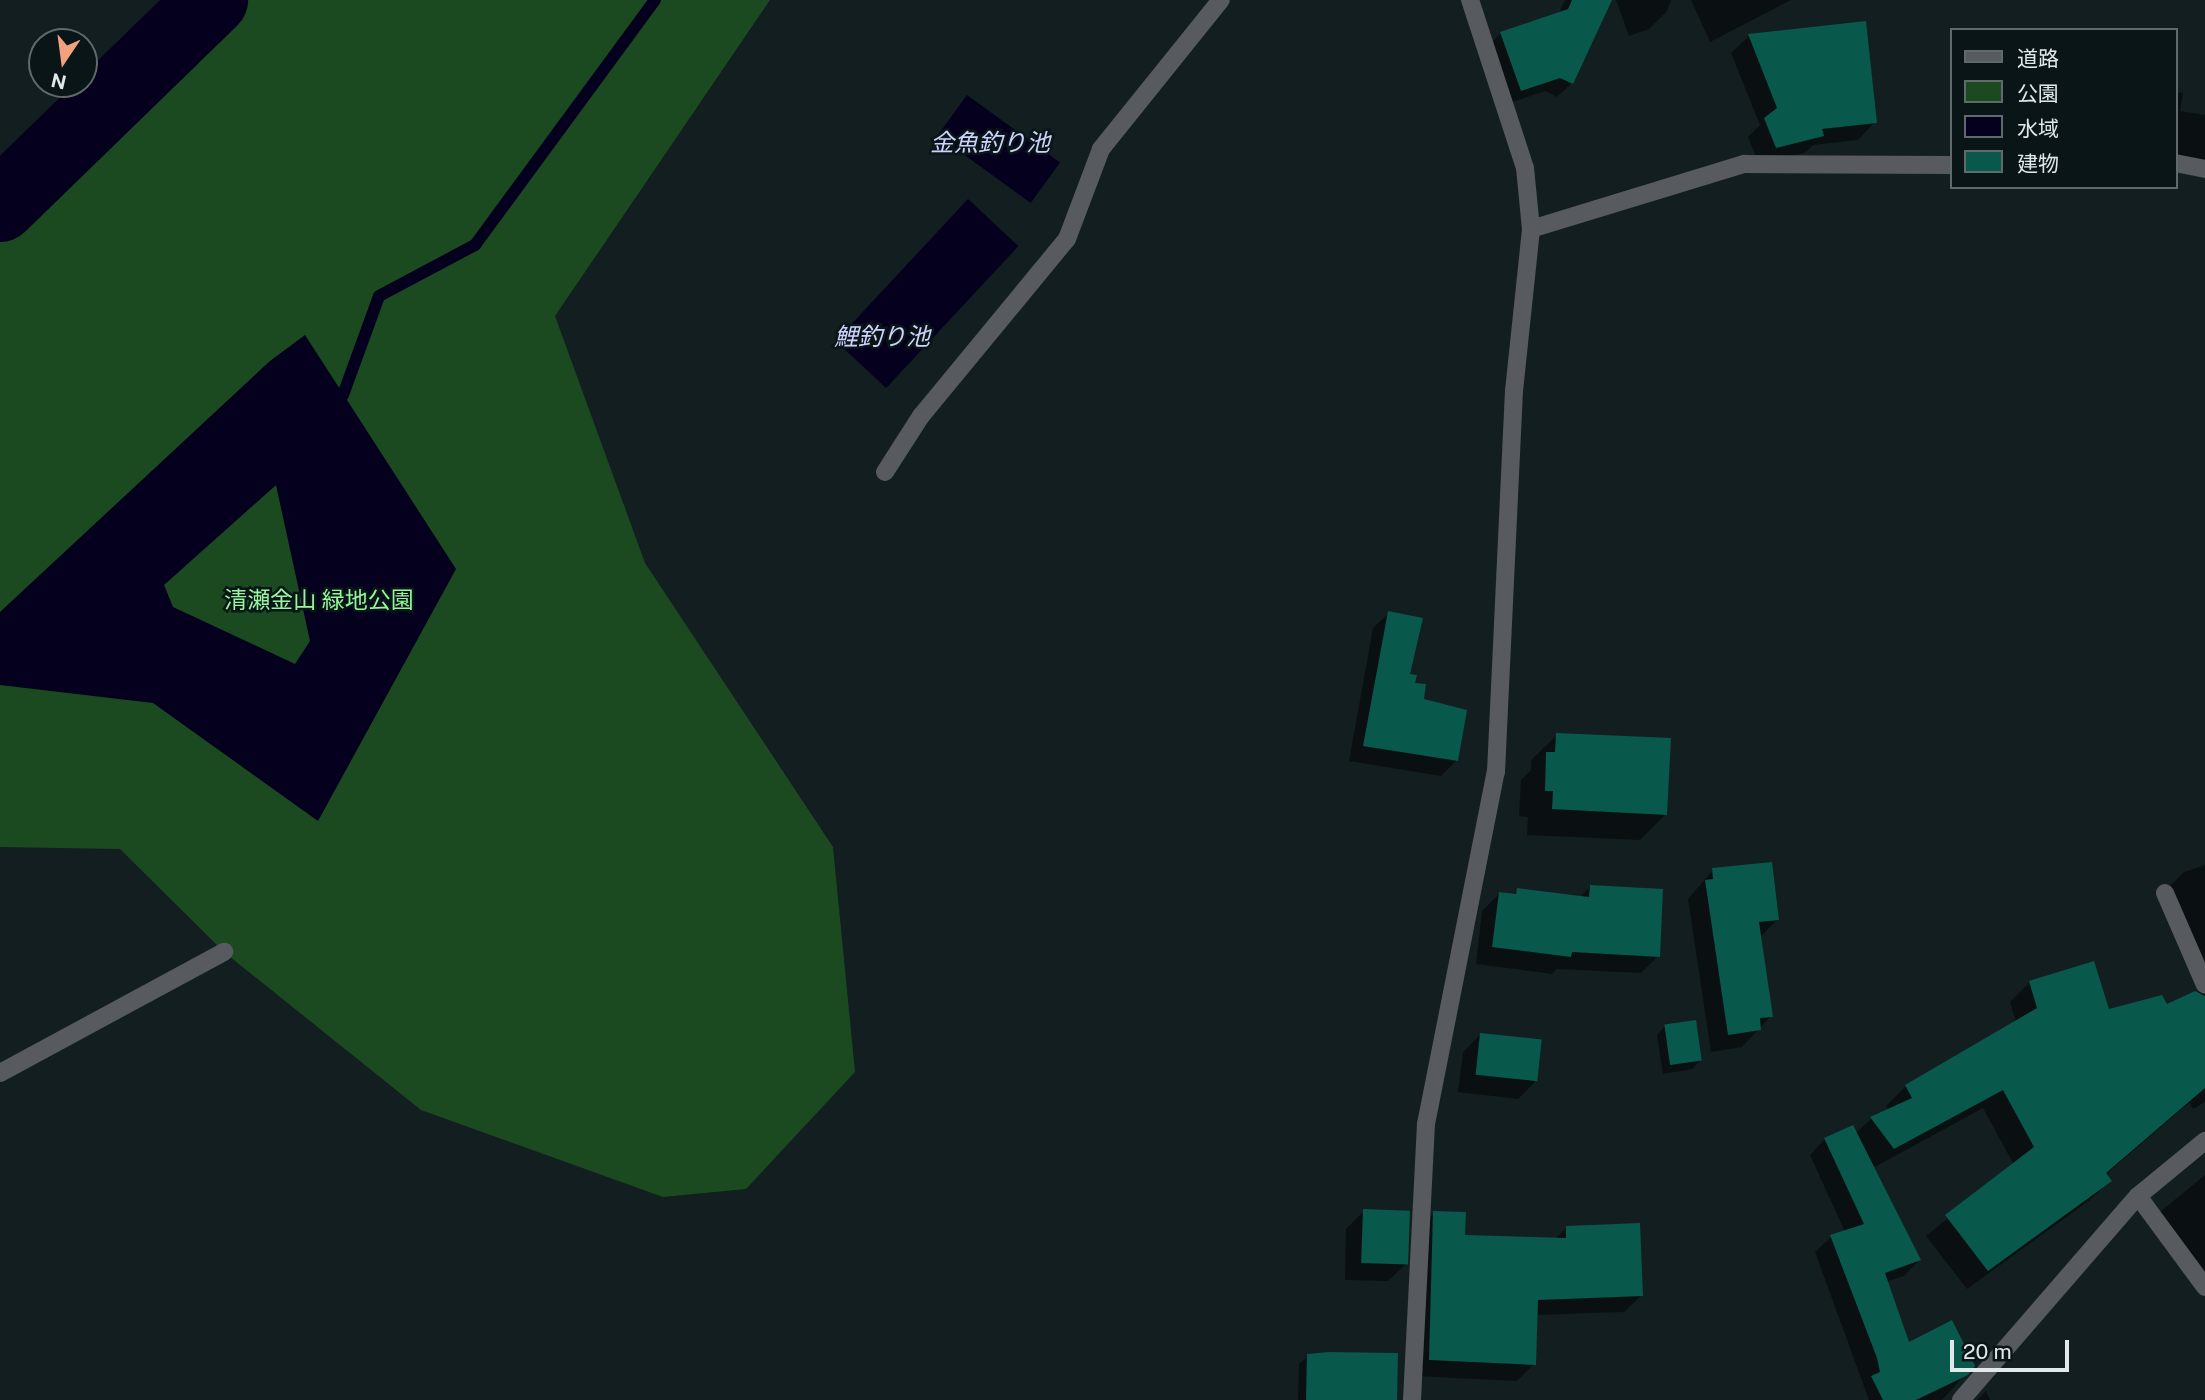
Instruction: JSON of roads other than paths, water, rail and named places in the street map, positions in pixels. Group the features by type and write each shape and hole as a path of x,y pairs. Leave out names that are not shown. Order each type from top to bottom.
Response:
{"street":[{"path":"885,472 921,416 1067,239 1101,149 1222,0"},
{"path":"1412,1400 1426,1124 1496,772 1514,391 1531,229 1525,168 1470,0"},
{"path":"2177,163 2205,169"},
{"path":"1531,229 1744,164 1950,165"},
{"path":"2165,894 2205,985"},
{"path":"0,1073 223,952"},
{"path":"1961,1400 2138,1196 2205,1141"},
{"path":"2138,1196 2205,1287"}],"water":[{"name":"金魚釣り池","path":"967,95 1060,163 1031,203 938,135"},
{"name":"鯉釣り池","path":"968,199 1018,246 886,388 836,341"},
{"path":"305,335 456,569 318,821 153,703 0,685 0,612 270,361","holes":["276,485 310,641 295,664 173,607 164,585"]}],"waterway":[{"path":"0,206 212,0"},
{"path":"343,395 379,296 475,245 655,0"}],"park label":[{"name":"清瀬金山 緑地公園","path":"319,600"}]}
